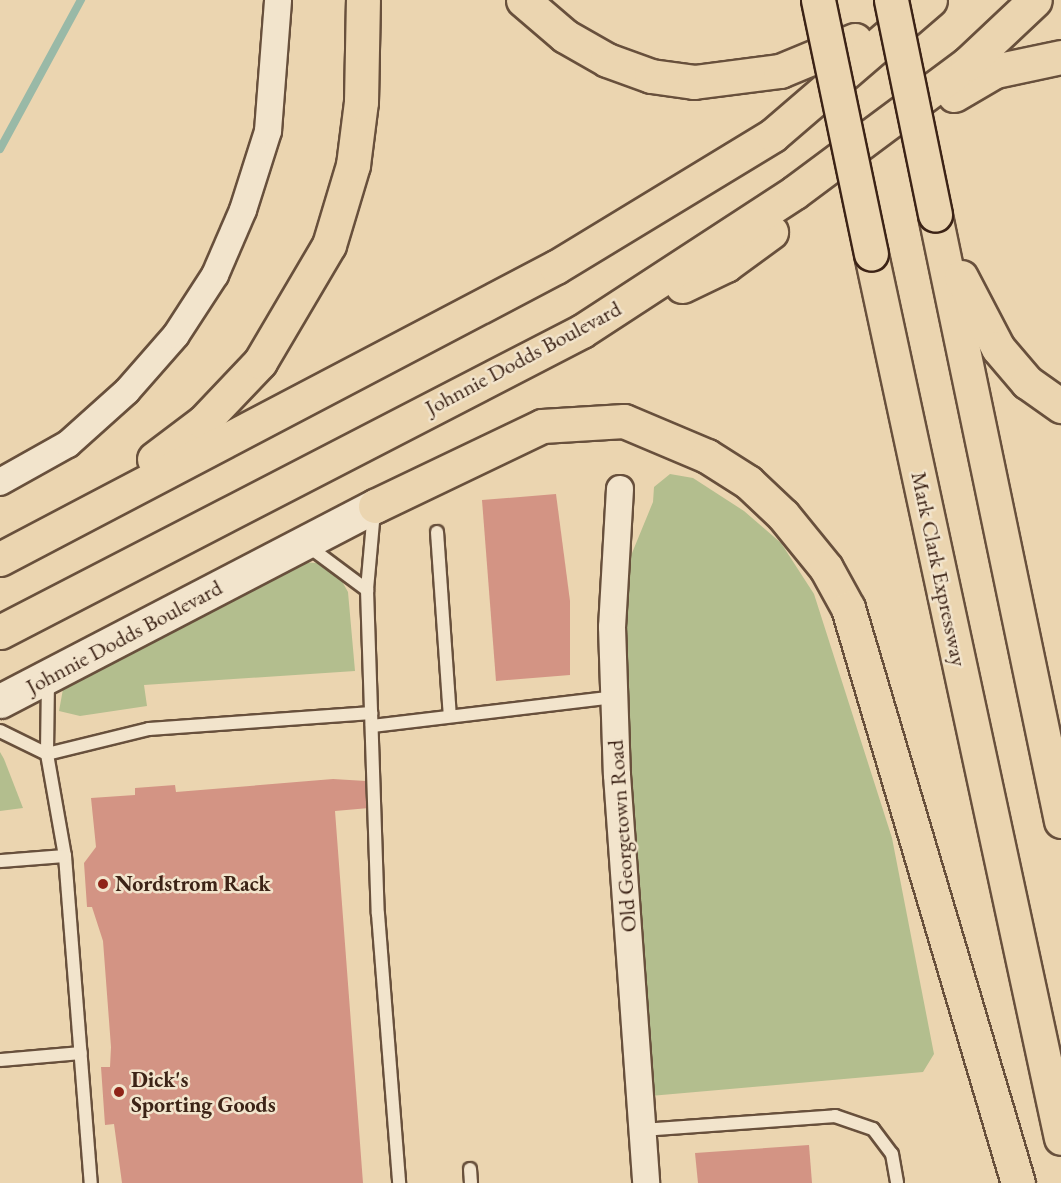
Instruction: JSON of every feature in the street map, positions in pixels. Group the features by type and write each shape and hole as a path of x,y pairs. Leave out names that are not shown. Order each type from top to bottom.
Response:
{"highway":[{"path":"82,514 202,422 260,362 294,313 329,246 353,165 362,102 363,0"},
{"path":"523,0 565,36 607,60 651,76 694,82 780,71 927,3"},
{"name":"Mark Clark Expressway","path":"818,0 870,254 1061,1138"},
{"path":"891,0 1061,821"},
{"name":"Johnnie Dodds Boulevard","path":"0,632 582,331 795,192 967,64 1035,0"},
{"path":"0,559 556,267 773,135 927,3"},
{"path":"582,331 726,266 967,86 1014,65 1061,57"},
{"path":"935,215 970,299 998,348 1027,382 1061,405"},
{"path":"375,506 542,426 624,421 706,456 748,482 783,515 826,568 848,608 1018,1183"},
{"path":"0,650 116,573"}],"main road":[{"name":"Johnnie Dodds Boulevard","path":"0,701 375,506"}],"street":[{"path":"0,482 68,444 127,391 176,335 214,275 243,210 268,131 278,0"},
{"name":"Old Georgetown Road","path":"620,489 612,627 614,697 646,1183"}],"lane":[{"path":"375,506 367,590 381,972 392,1036 399,1183"},
{"path":"437,532 450,716"},
{"path":"303,543 367,590"},
{"path":"48,676 47,754 65,856 91,1183"},
{"path":"0,731 47,754 149,729 450,716 614,697"},
{"path":"0,861 65,856"},
{"path":"0,1060 81,1053"},
{"path":"642,1130 835,1116 873,1129 892,1154 897,1183"},
{"path":"470,1169 471,1183"}],"green space":[{"path":"670,474 693,478 744,511 781,543 814,594 892,838 934,1054 923,1072 650,1096 623,695 624,616 630,558 653,502 654,487"},
{"path":"295,562 320,563 339,576 348,592 355,671 144,685 147,706 80,716 59,711 63,689 73,676"},
{"path":"0,752 4,759 23,808 0,811"}],"building":[{"path":"556,494 570,601 570,675 496,681 482,500"},
{"path":"333,779 366,781 369,808 335,811 363,1183 122,1183 114,1124 105,1125 101,1067 110,1067 111,1047 103,941 92,907 87,907 84,863 96,847 91,798 135,795 135,788 175,785 176,792"},
{"path":"809,1145 812,1183 698,1183 695,1153"}],"waterway":[{"path":"0,149 81,0"}],"place":[{"name":"Nordstrom Rack","path":"103,884"},
{"name":"Dick's Sporting Goods","path":"119,1092"}]}
